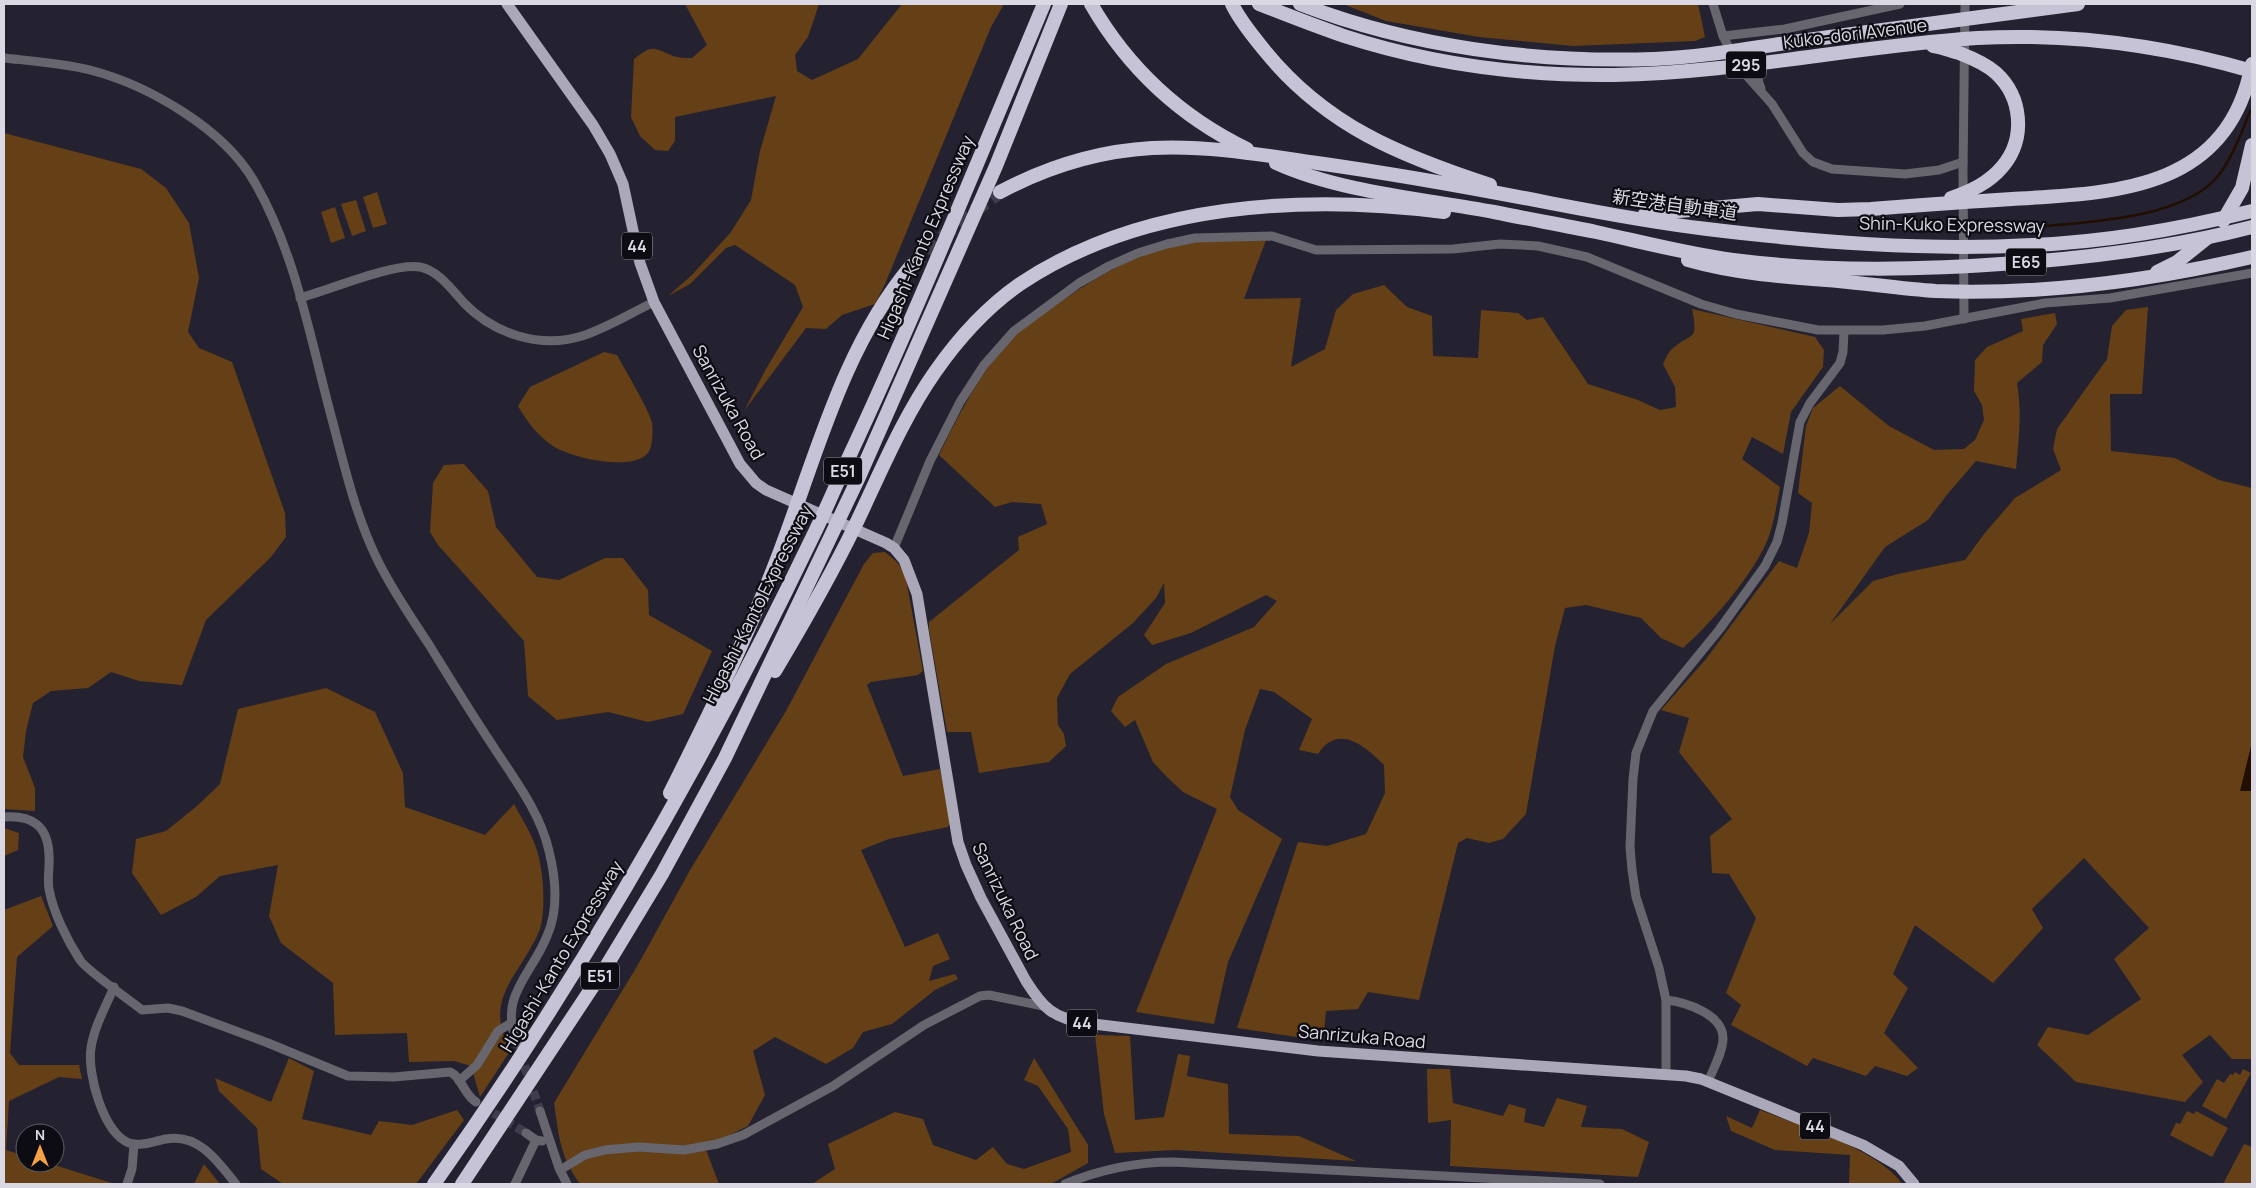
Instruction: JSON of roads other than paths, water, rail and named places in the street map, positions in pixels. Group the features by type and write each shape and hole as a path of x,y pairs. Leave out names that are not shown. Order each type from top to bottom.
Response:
{"highway":[{"name":"Higashi-Kanto Expressway","path":"434,1184 511,1074 606,921 701,756 815,534 958,212 1044,4"},
{"name":"Higashi-Kanto Expressway","path":"462,1184 607,965 662,874 725,758 756,690 828,546 863,468 992,174 1061,4"},
{"path":"1091,4 1105,27 1130,60 1156,87 1219,136 1280,165 1356,187 1560,225"},
{"name":"Kuko-dori Avenue","path":"1259,4 1346,36 1396,50 1476,66 1580,75 1658,73 1738,66 1978,38 2049,38 2143,45 2248,67"},
{"name":"Kuko-dori Avenue","path":"1300,4 1345,20 1405,36 1446,44 1532,56 1654,59 2078,4"},
{"path":"1234,8 1251,34 1288,78 1323,108 1352,128 1400,154 1428,165 1546,202"},
{"path":"1916,44 1937,46 1969,57 1995,72 2009,88 2016,103 2018,118 2016,142 2010,155 1993,176 1969,192 1950,199 1924,204"},
{"path":"1599,212 1633,215 1758,204 1838,210 2095,192 2133,186 2166,176 2204,153 2226,130 2242,99 2248,67"},
{"path":"2108,284 2144,276 2177,262 2204,242 2228,214 2242,188 2252,145"},
{"path":"1000,192 1080,159 1152,148 1187,148 1233,151 1363,170 1546,202"},
{"name":"新空港自動車道","path":"1546,202 1679,226 1765,235 1864,242 1996,247 2104,238 2216,220 2252,211"},
{"path":"725,758 831,576 918,398 962,337 1019,285 1048,267 1095,244 1120,235 1167,222 1225,212 1295,206 1409,208 1560,225"},
{"name":"E65","path":"1560,225 1692,253 1756,262 1842,269 1916,269 2089,256 2177,243 2252,227"},
{"path":"1623,238 1678,257 1729,270 1904,289 2002,291 2108,284 2181,272 2252,257"},
{"path":"606,921 732,667 778,556 837,398 856,353 891,290 911,266"}],"main road":[{"name":"Sanrizuka Road","path":"507,4 593,125 610,154 623,184 640,263 654,302 740,464 766,490 890,545 904,560 917,594 958,842 966,865 1026,981 1043,1006 1051,1013 1070,1021 1318,1051 1686,1076 1708,1082 1864,1145 1898,1166 1914,1184"}],"street":[{"path":"1713,4 1723,36 1738,66 1772,104 1803,153 1812,162 1822,167 1920,173 1963,162"},
{"path":"1723,36 1785,28 1900,4"},
{"path":"1964,314 1963,63 1965,4"},
{"path":"4,58 60,64 90,70 117,79 165,100 199,124 226,148 255,182 285,246 349,486 375,556 404,606 525,795 549,847 556,896 554,913 547,938 512,998 511,1023 517,1044"},
{"path":"1765,63 1758,72 1757,80 1765,95"},
{"path":"890,545 960,402 984,365 1014,331 1079,283 1109,266 1138,253 1196,238 1272,236 1316,250 1453,249 1500,244 1538,246 1587,257 1701,304 1736,314 1818,330 1844,331 1926,326 1964,314 2044,303 2110,298 2252,273"},
{"path":"300,298 397,268 421,267 441,279 474,313 488,324 522,337 543,340 571,339 584,335 654,302"},
{"path":"1666,1074 1666,1000 1636,897 1632,870 1631,833 1636,753 1653,711 1720,630 1765,566 1777,542 1782,524 1800,422 1810,403 1840,363 1843,352 1844,331"},
{"path":"4,817 27,817 38,824 44,833 49,852 49,889 60,920 80,962 142,1010 168,1008 182,1011 268,1043 348,1076 394,1077 450,1072 455,1074 469,1098 476,1102"},
{"path":"114,987 91,1045 90,1056 92,1077 105,1118 117,1136 134,1144 168,1138 199,1144 210,1153 236,1184"},
{"path":"560,1170 585,1155 605,1150 638,1147 684,1150 717,1144 743,1135 832,1086 924,1025 980,996 989,995 1043,1006"},
{"path":"1666,1000 1687,1003 1717,1022 1722,1030 1723,1043 1708,1082"},
{"path":"459,1081 477,1065 498,1030 511,1023"},
{"path":"540,1111 560,1170 567,1184"},
{"path":"526,1133 536,1140 550,1141"},
{"path":"515,1184 536,1140"},
{"path":"127,1184 132,1169 134,1144"},
{"path":"1065,1184 1115,1169 1154,1162 1600,1184"}],"waterway":[{"path":"2035,227 2133,216 2158,210 2182,201 2202,190 2218,176 2232,153 2250,111"}],"tunnel":[{"path":"911,266 963,219 1000,192"},
{"path":"520,1053 540,1111"},
{"path":"482,1106 526,1133"}]}
